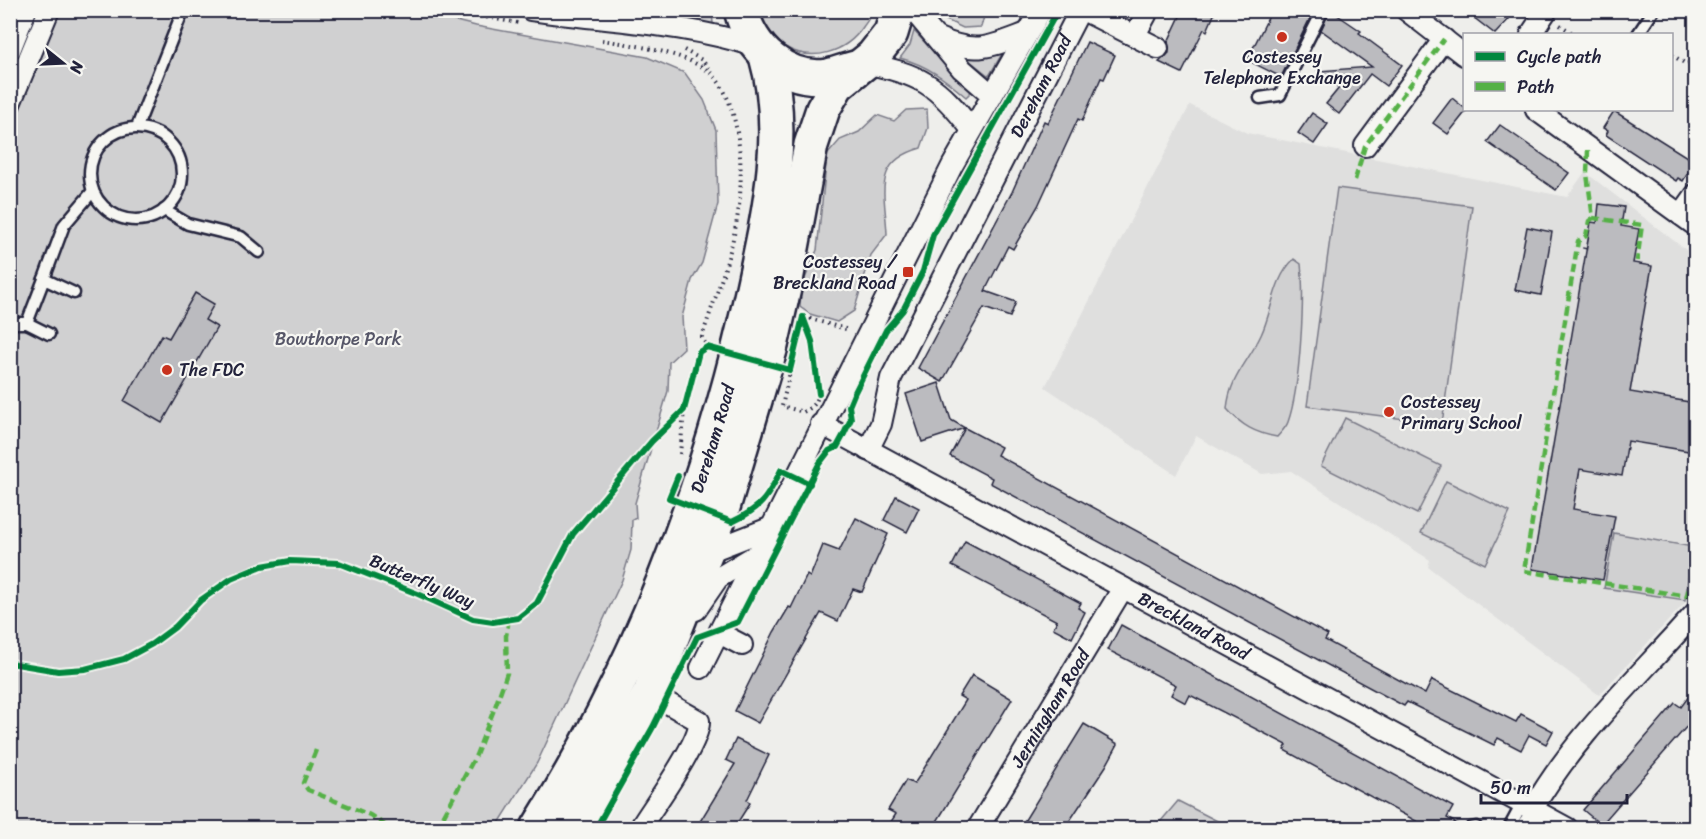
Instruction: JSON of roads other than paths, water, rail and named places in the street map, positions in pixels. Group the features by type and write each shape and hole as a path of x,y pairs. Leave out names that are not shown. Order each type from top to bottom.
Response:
{"highway":[{"name":"Dereham Road","path":"538,828 578,761 638,642 682,535 706,462 745,325 762,249 776,159 772,76 762,51 751,37 741,10"},
{"name":"Dereham Road","path":"576,828 650,693 708,552 738,464 770,350 787,275 811,145 823,109 837,85 873,56 891,33 898,10"},
{"path":"762,51 779,65 800,74 826,76 860,66"},
{"path":"638,642 653,634 662,624 690,558 695,554 708,552"}],"street":[{"path":"10,50 26,10"},
{"path":"10,104 49,10"},
{"path":"913,10 962,69 992,95"},
{"path":"701,668 821,424 972,130 1041,10"},
{"path":"1406,10 1463,54"},
{"path":"1532,33 1547,10"},
{"path":"1080,13 1135,34 1158,48"},
{"name":"Dereham Road","path":"868,450 881,424 891,378 1080,13"},
{"path":"1135,34 1146,15"},
{"path":"528,17 689,29 728,37 762,51"},
{"path":"934,37 966,48 984,48 1027,33"},
{"path":"1365,146 1444,39"},
{"path":"860,66 906,72 928,83 953,105 972,130"},
{"path":"1537,111 1688,221 1695,194"},
{"name":"Breckland Road","path":"821,424 1568,828"},
{"path":"708,552 772,527"},
{"name":"Dereham Road","path":"676,633 694,615 705,594 718,578 759,553"},
{"name":"Jerningham Road","path":"978,828 1123,588"},
{"path":"1527,807 1585,736 1695,612"},
{"path":"719,633 742,645"},
{"path":"640,828 693,744 699,726 699,721 650,693"}],"lane":[{"path":"1260,98 1280,95 1323,10"},
{"path":"1639,33 1654,10"},
{"path":"137,127 182,13"},
{"path":"137,127 151,129 173,146 180,159 180,187 174,200 152,217 138,220 124,218 106,208 93,191 90,177 92,162 98,148 108,136 122,130 137,127"},
{"path":"27,323 64,225 93,191"},
{"path":"164,210 188,224 241,237 259,252"},
{"path":"44,279 74,292"},
{"path":"10,323 27,323 49,334"},
{"path":"1509,828 1527,807"},
{"path":"1520,828 1527,807"}],"place":[{"name":"Costessey Telephone Exchange","path":"1282,37"},
{"name":"Costessey / Breckland Road","path":"908,272"},
{"name":"The FDC","path":"167,370"},
{"name":"Costessey Primary School","path":"1389,412"}],"park label":[{"name":"Bowthorpe Park","path":"338,339"}]}
